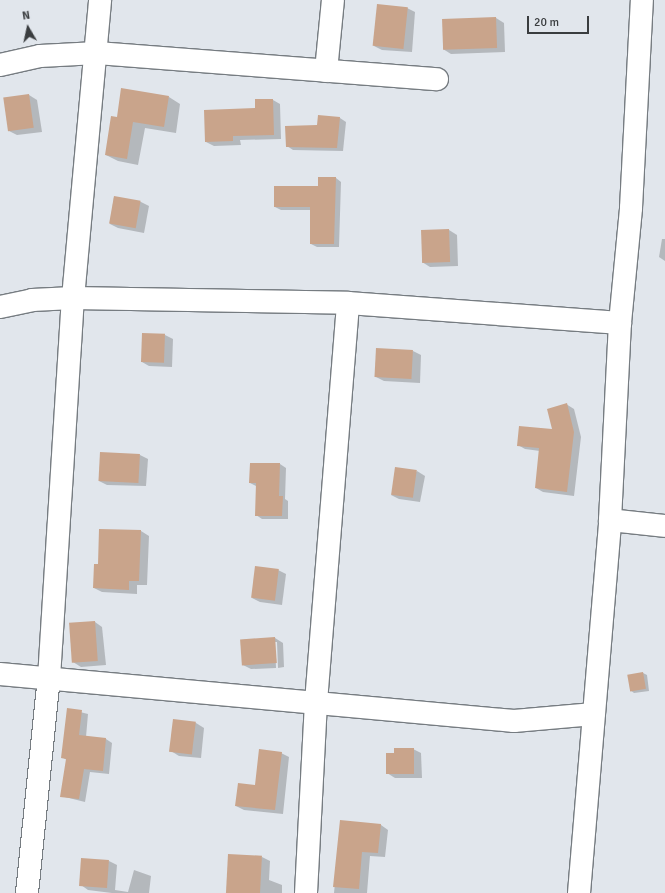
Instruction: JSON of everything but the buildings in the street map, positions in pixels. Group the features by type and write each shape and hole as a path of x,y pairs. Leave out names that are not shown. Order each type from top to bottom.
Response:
{"street":[{"path":"27,893 49,678 73,298 100,0"},
{"path":"326,71 332,0"},
{"path":"579,893 610,520 620,323 631,208 642,0"},
{"path":"0,65 40,56 96,53 438,79"},
{"path":"0,307 32,300 73,298 348,303 620,323"},
{"path":"306,893 316,702 348,303"},
{"path":"610,520 665,526"},
{"path":"0,674 514,721 594,714"}]}
